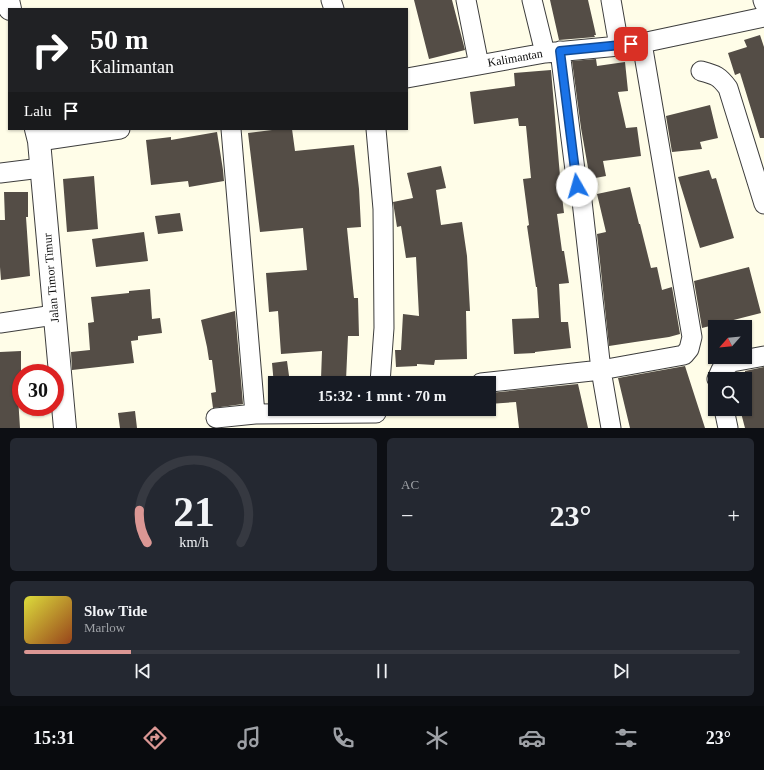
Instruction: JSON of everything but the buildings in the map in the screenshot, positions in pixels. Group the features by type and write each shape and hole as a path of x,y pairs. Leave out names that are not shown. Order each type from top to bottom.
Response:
{"street":[{"path":"466,0 479,65"},
{"path":"532,0 553,52 580,193 601,370 610,428"},
{"path":"611,0 620,46"},
{"name":"Kalimantan","path":"408,78 553,52 620,46 764,17"},
{"path":"496,381 601,370 684,355 689,349 692,337 642,42"},
{"path":"702,71 714,75 722,80 728,88 764,204"},
{"path":"38,135 106,130"},
{"path":"231,130 255,414"},
{"path":"376,130 383,209 384,328 381,376"},
{"name":"Jalan Timor Timur","path":"38,135 65,428"},
{"path":"0,173 41,168"},
{"path":"0,323 54,315"},
{"path":"720,372 732,362 764,356"},
{"path":"216,418 268,414"},
{"path":"725,416 728,428"}],"route":[{"path":"577,186 560,51 631,44"}]}
